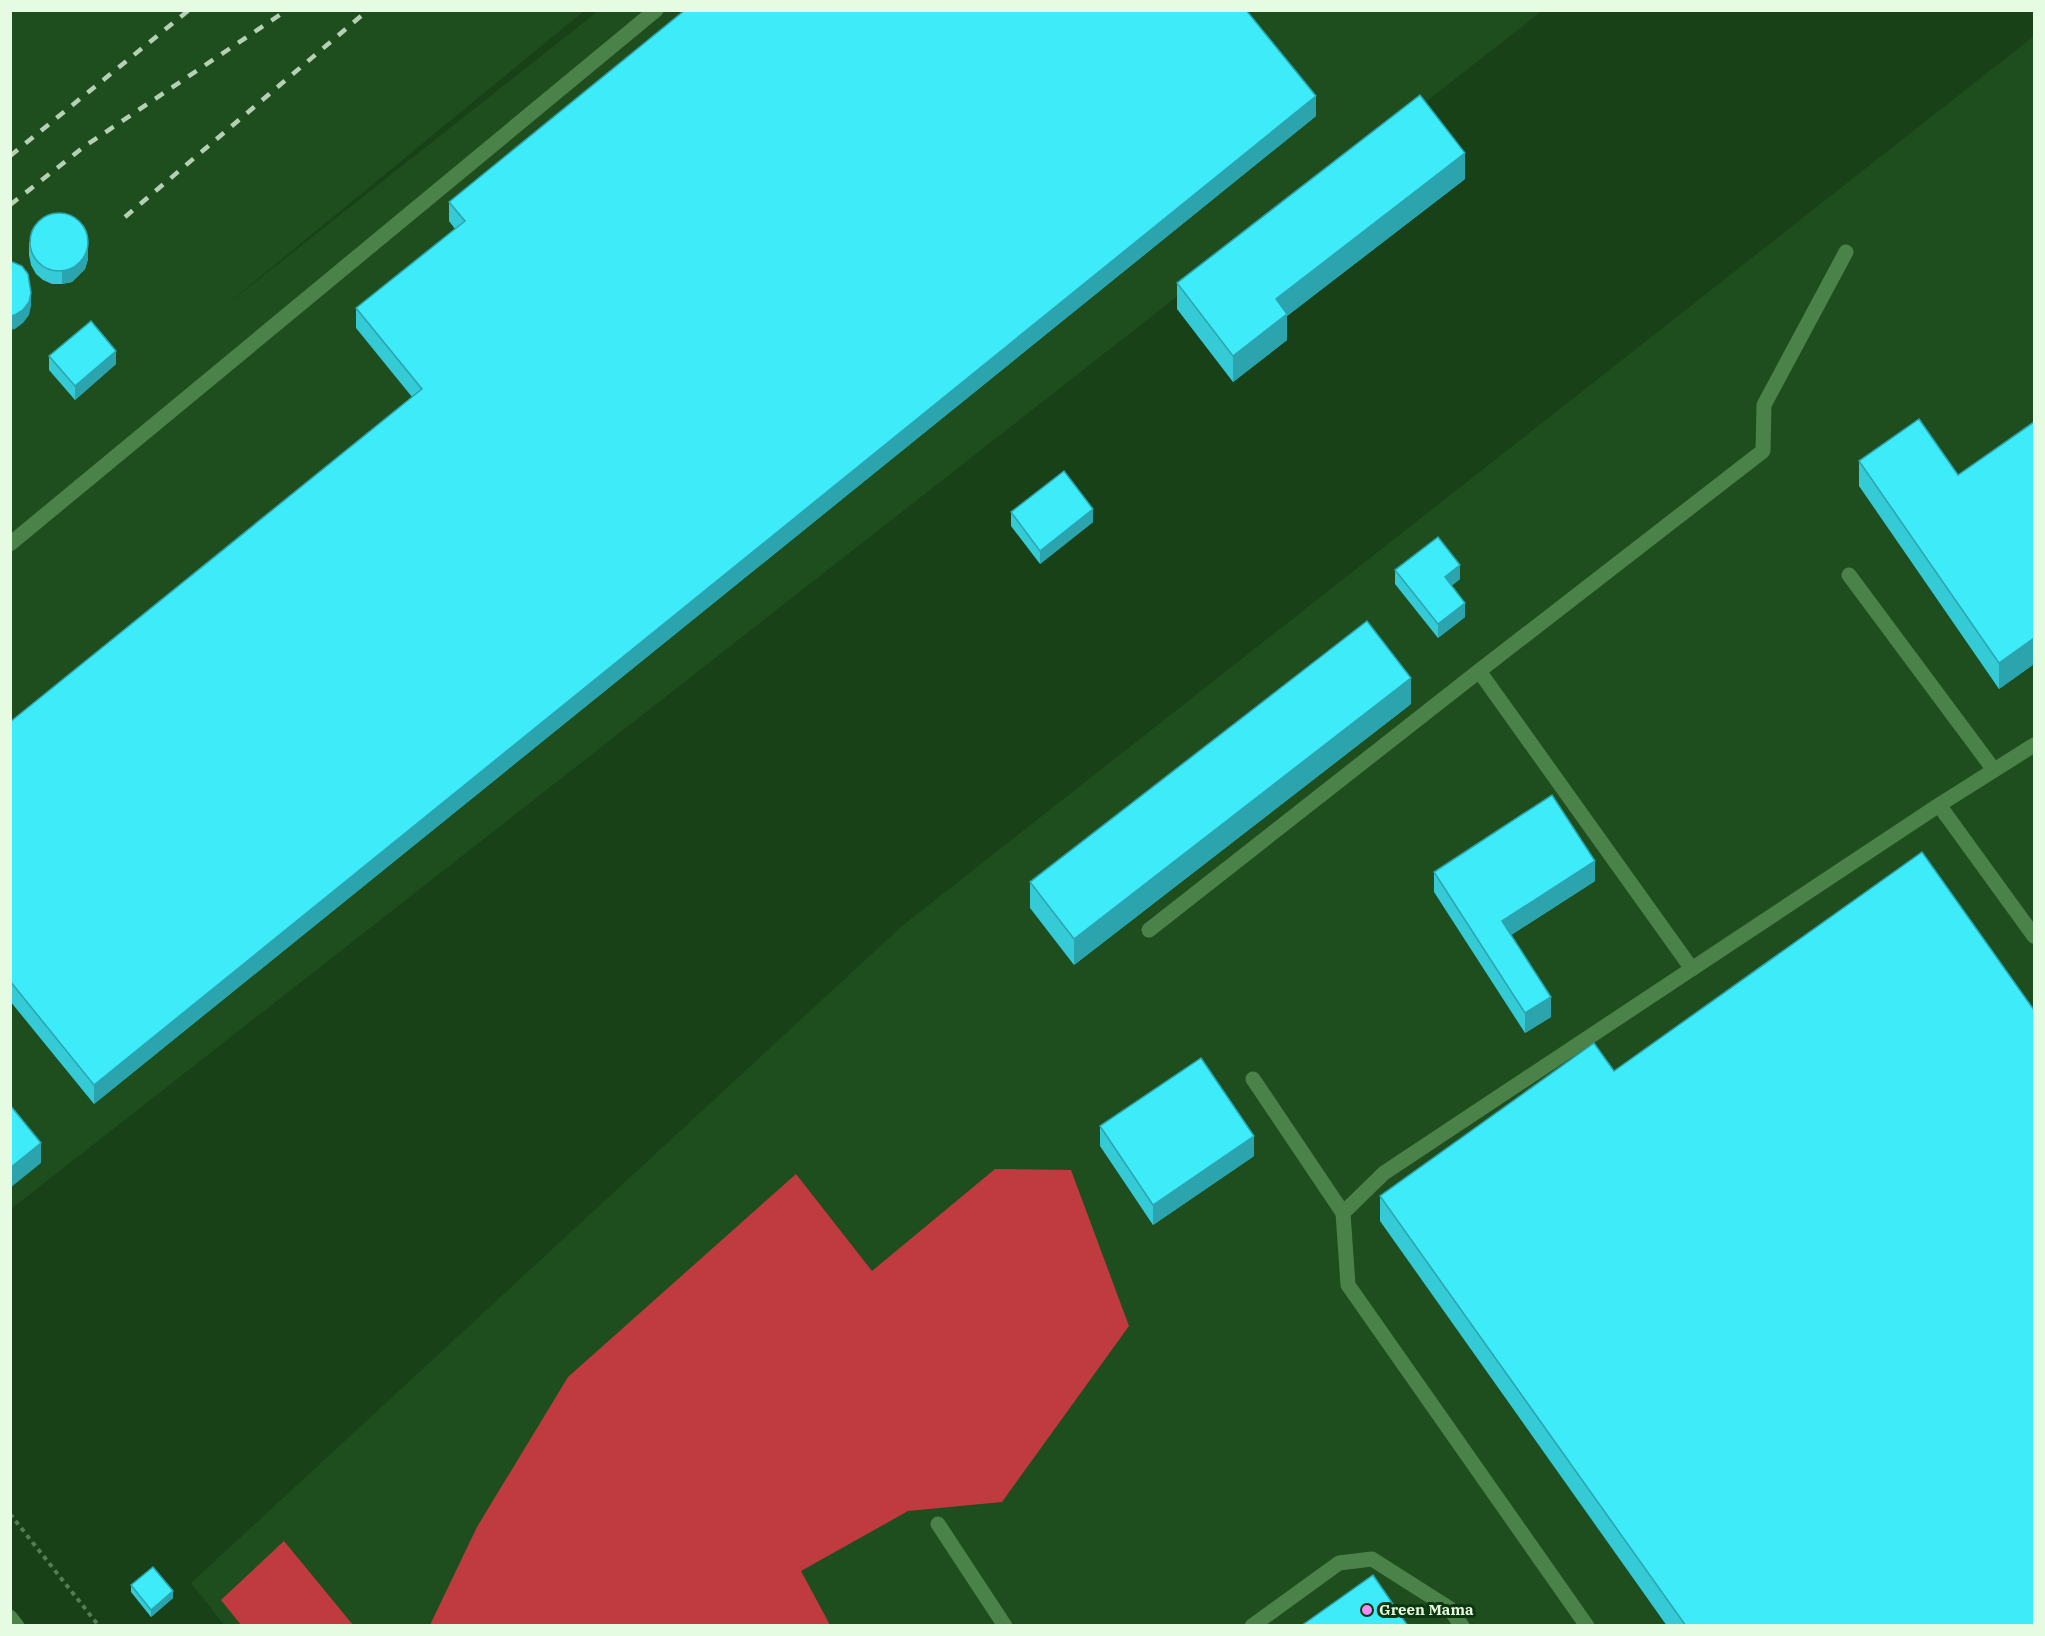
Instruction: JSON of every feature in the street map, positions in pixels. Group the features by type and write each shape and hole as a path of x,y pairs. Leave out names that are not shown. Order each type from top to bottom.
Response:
{"street":[{"path":"10,544 656,10"},
{"path":"1149,930 1764,451 1764,405 1846,252"},
{"path":"1849,575 1994,771"},
{"path":"1479,671 1692,969"},
{"path":"1343,1213 1384,1173 2034,745"},
{"path":"1939,806 2034,936"},
{"path":"1253,1079 1343,1213 1348,1285 1587,1626"},
{"path":"939,1524 1005,1626"},
{"path":"1252,1626 1339,1563 1372,1559 1449,1608 1462,1626"},
{"path":"10,1617 17,1626"}],"path":[{"path":"10,1514 99,1626"}],"shaded area":[{"path":"11,11 584,11 221,309 598,11 1542,11 11,1209"},
{"path":"2034,36 2034,1625 225,1626 191,1583 902,926"},
{"path":"995,1169 1071,1170 1129,1326 1002,1502 908,1511 801,1571 830,1625 430,1625 477,1527 568,1377 796,1174 872,1271"},
{"path":"284,1541 353,1625 241,1625 221,1600"}],"building":[{"path":"685,10 1246,10 1316,96 94,1085 10,981 10,722 422,389 356,308 465,221 449,202"},
{"path":"1420,95 1465,153 1276,299 1287,314 1233,356 1177,283"},
{"path":"53,213 65,213 80,221 88,236 88,248 80,263 65,271 53,271 38,263 30,248 30,236 38,221"},
{"path":"10,261 22,266 28,274 31,293 29,302 23,310 10,316"},
{"path":"91,321 116,351 75,386 49,356"},
{"path":"1919,419 1958,475 2034,422 2034,638 1999,663 1859,461"},
{"path":"1064,471 1093,509 1040,551 1011,512"},
{"path":"1438,537 1460,565 1445,577 1465,603 1438,624 1395,570"},
{"path":"1367,621 1411,678 1074,939 1030,882"},
{"path":"1552,795 1595,861 1502,921 1551,997 1525,1013 1434,872"},
{"path":"1922,852 2034,1010 2034,1626 1686,1626 1380,1196 1594,1043 1614,1071"},
{"path":"1201,1058 1254,1136 1153,1205 1100,1126"},
{"path":"10,1105 41,1143 10,1168"},
{"path":"153,1567 173,1591 151,1610 131,1585"},
{"path":"1373,1575 1408,1626 1301,1626"}],"railway":[{"path":"10,156 189,10"},
{"path":"10,205 85,146 287,10"},
{"path":"125,217 368,10"}],"place":[{"name":"Green Mama","path":"1367,1610"}]}
